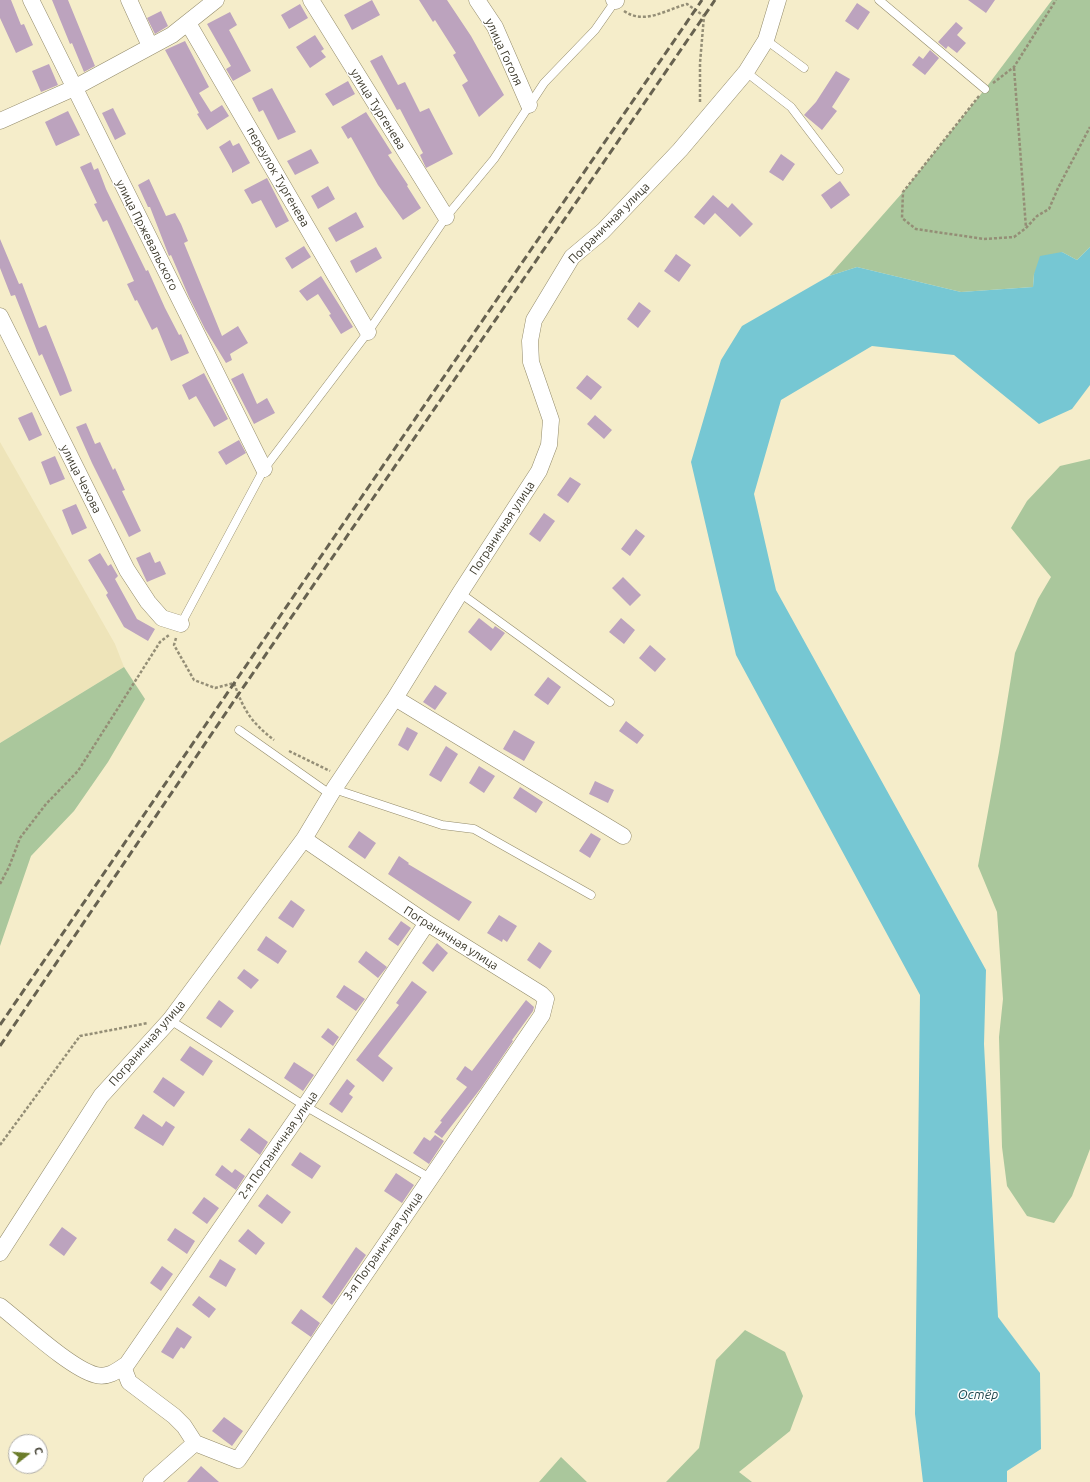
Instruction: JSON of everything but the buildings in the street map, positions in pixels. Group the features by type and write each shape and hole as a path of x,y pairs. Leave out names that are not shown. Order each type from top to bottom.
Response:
{"street":[{"name":"улица Пржевальского","path":"31,0 264,469"},
{"path":"129,0 150,46"},
{"path":"0,121 74,88 172,34 216,0"},
{"name":"улица Тургенева","path":"311,0 446,217"},
{"name":"улица Гоголя","path":"477,0 495,27 529,105"},
{"name":"Пограничная улица","path":"0,1253 101,1096 170,1020 304,839 338,783 395,698 460,593 539,471 549,445 551,420 531,362 530,340 534,320 572,257 603,231 704,123 746,72 766,40 778,0"},
{"name":"переулок Тургенева","path":"188,23 368,332"},
{"name":"улица Чехова","path":"0,316 127,570 148,602 162,618 181,624"},
{"path":"395,698 623,836"},
{"name":"Пограничная улица","path":"304,839 427,923 541,994"},
{"name":"2-я Пограничная улица","path":"0,1306 70,1362 96,1375 113,1375 127,1364 305,1106 427,923"},
{"name":"3-я Пограничная улица","path":"195,1443 238,1460 542,1015 546,999 541,994"},
{"path":"127,1364 124,1369 128,1382 174,1416 184,1426 195,1443 151,1482"}],"lane":[{"path":"181,624 264,469 368,332 446,217 494,158 515,129 544,83 595,30 615,0"},
{"path":"879,0 985,90"},
{"path":"766,40 804,68"},
{"path":"746,72 791,107 839,170"},
{"path":"460,593 610,702"},
{"path":"239,730 327,792 338,783 442,825 474,829 591,895"},
{"path":"170,1020 305,1106 430,1178"}],"path":[{"path":"615,0 625,12 636,18 646,18 687,4 704,16 700,63 700,98 704,123"},
{"path":"1056,0 1014,67 985,90 956,122 903,192 902,218 916,229 984,239 1014,237 1026,228 1037,216 1048,209 1068,166 1090,126"},
{"path":"1014,67 1026,228"},
{"path":"181,624 174,645 194,680 214,688 234,684 243,708 258,728 280,744"},
{"path":"0,884 9,867 20,838 46,804 78,771 160,642 181,624"},
{"path":"285,749 338,783"},
{"path":"0,1145 80,1036 170,1020"}],"shaded area":[{"path":"0,442 115,644 124,667 0,743"}],"green space":[{"path":"1052,0 1090,0 1090,247 1077,260 1062,252 1034,274 1033,287 961,292 857,267 829,276 903,192 985,89"},
{"path":"1090,459 1090,1149 1072,1196 1054,1223 1027,1216 1007,1186 1002,1147 999,1037 1003,999 997,912 978,866 1015,653 1038,599 1051,577 1011,528 1027,501 1060,466"},
{"path":"124,667 145,699 108,762 74,811 31,856 0,946 0,743"},
{"path":"745,1330 785,1352 803,1396 790,1431 739,1472 752,1482 666,1482 699,1448 716,1360"},
{"path":"561,1457 587,1482 539,1482"}],"water":[{"name":"Остёр","path":"1090,247 1090,385 1072,409 1039,424 954,355 872,346 781,400 754,494 776,590 986,970 984,1044 998,1317 1040,1373 1041,1449 1007,1471 1007,1482 923,1482 915,1414 920,995 736,655 691,462 721,360 742,326 829,276 857,267 961,292 1033,287 1034,274 1040,256 1062,252 1077,260"}],"railway":[{"path":"0,1025 702,0"},
{"path":"0,1046 238,695 715,0"}]}
